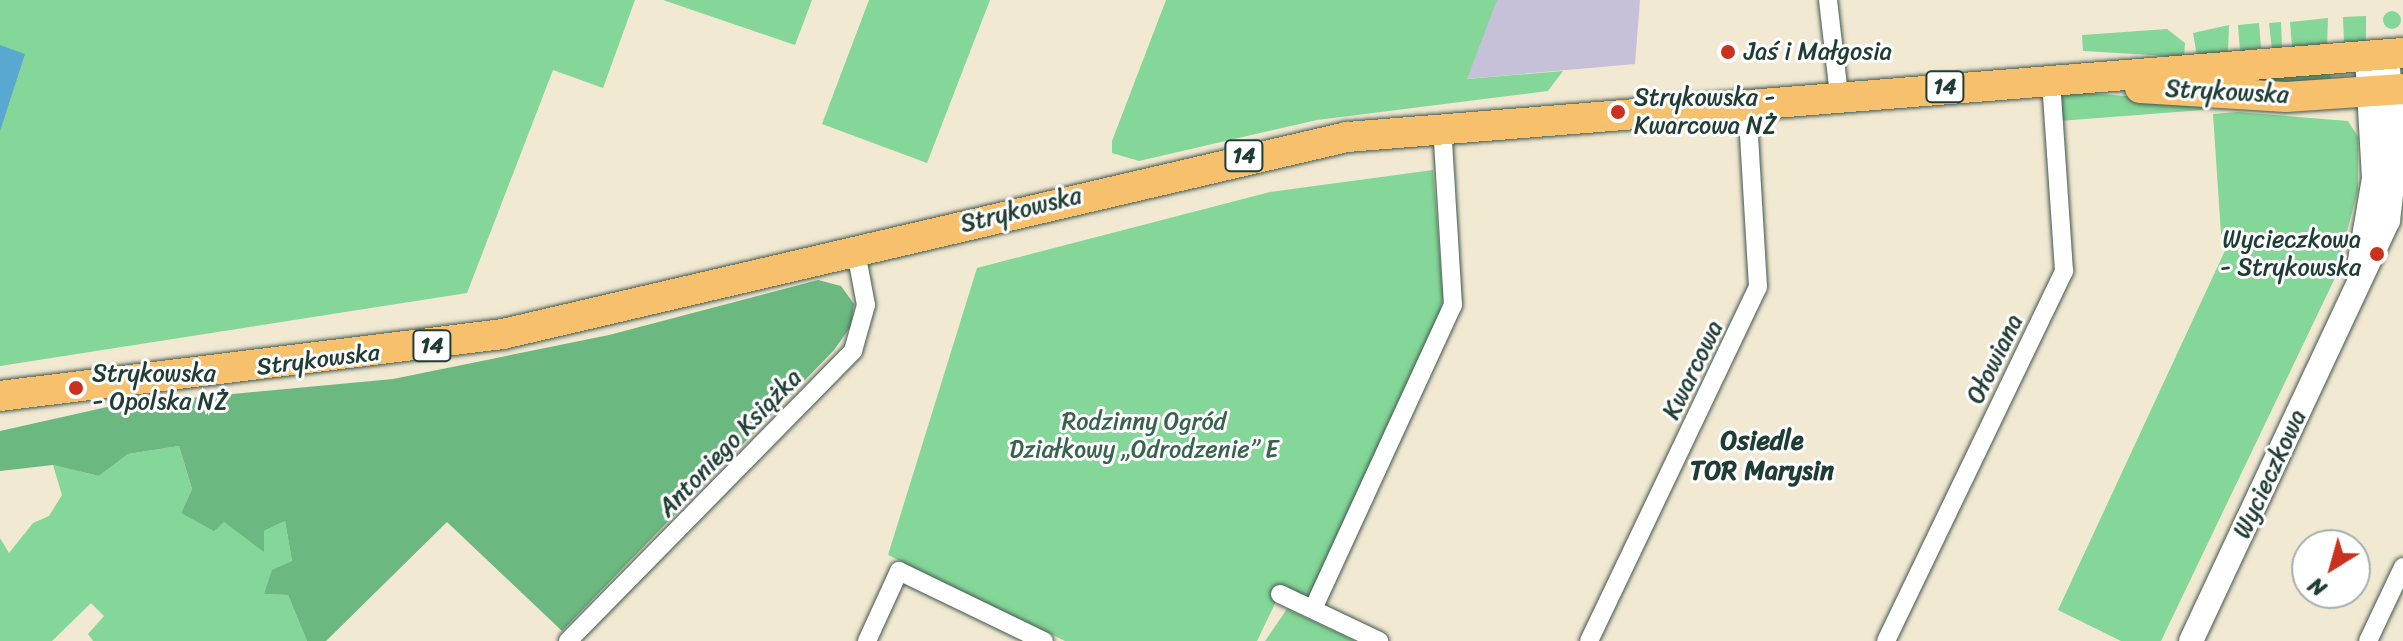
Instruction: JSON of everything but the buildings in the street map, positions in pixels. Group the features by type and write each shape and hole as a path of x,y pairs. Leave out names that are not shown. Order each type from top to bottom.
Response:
{"main road":[{"name":"Strykowska","path":"0,396 489,336 856,252 1242,157 1442,126 2386,54"},
{"name":"Strykowska","path":"2051,79 2245,96 2388,90"}],"street":[{"path":"1828,0 1839,95"},
{"name":"Wycieczkowa","path":"2191,641 2349,307 2388,90 2386,54"},
{"name":"Ołowiana","path":"1886,641 2064,271 2051,79"},
{"name":"Kwarcowa","path":"1589,641 1758,287 1747,102"},
{"path":"1313,609 1451,314 1442,126"},
{"name":"Antoniego Książka","path":"568,641 853,351 866,305 856,252"},
{"path":"2368,641 2403,567"},
{"path":"867,641 895,573 1044,641"},
{"path":"1280,594 1379,641"}],"shaded area":[{"path":"1495,0 1640,0 1635,64 1466,79"}],"green space":[{"path":"0,0 635,0 603,88 553,70 467,293 0,366"},
{"path":"663,0 812,0 795,45"},
{"path":"869,0 990,0 927,163 822,124"},
{"path":"1166,0 1497,0 1467,79 1563,71 1548,91 1317,120 1139,161 1112,153 1112,141"},
{"path":"2392,11 2401,20 2392,29 2383,20"},
{"path":"2366,16 2366,43 2344,42 2343,17"},
{"path":"2328,18 2327,46 2292,47 2290,22"},
{"path":"2281,22 2282,47 2272,50 2269,23"},
{"path":"2259,23 2261,48 2240,51 2238,25"},
{"path":"2229,25 2228,54 2197,56 2193,33"},
{"path":"2167,29 2185,43 2184,57 2083,51 2082,35"},
{"path":"2330,72 2331,81 2252,87 2201,82"},
{"path":"2062,91 2202,102 2203,110 2059,121"},
{"path":"2238,112 2348,121 2358,137 2358,190 2334,280 2161,641 2121,641 2058,610 2229,242 2221,234 2213,114"},
{"name":"Rodzinny Ogród Działkowy „Odrodzenie” E","path":"1433,170 1443,296 1438,329 1308,599 1283,587 1257,641 1065,641 888,555 977,268 1270,192"},
{"path":"818,280 841,286 854,304 851,326 834,350 562,631 447,522 326,641 307,641 288,595 264,594 272,570 292,561 285,521 264,531 264,552 224,522 214,531 181,513 192,489 179,446 128,454 99,476 53,465 0,471 0,431 116,405 393,379 609,335"},
{"path":"179,446 192,489 181,513 224,522 264,550 264,531 285,521 292,561 264,594 288,595 307,641 93,641 88,634 104,616 91,603 52,641 0,641 0,538 9,553 33,523 49,516 62,495 53,465 99,476 128,454"},
{"path":"1287,609 1355,641 1265,641"}],"water":[{"path":"0,45 25,54 0,131"}],"place":[{"name":"Jaś i Małgosia","path":"1728,52"},
{"name":"Strykowska - Kwarcowa NŻ","path":"1618,112"},
{"name":"Wycieczkowa - Strykowska","path":"2377,254"},
{"name":"Strykowska - Opolska NŻ","path":"76,388"}],"district":[{"name":"Osiedle TOR Marysin","path":"1762,456"}]}
